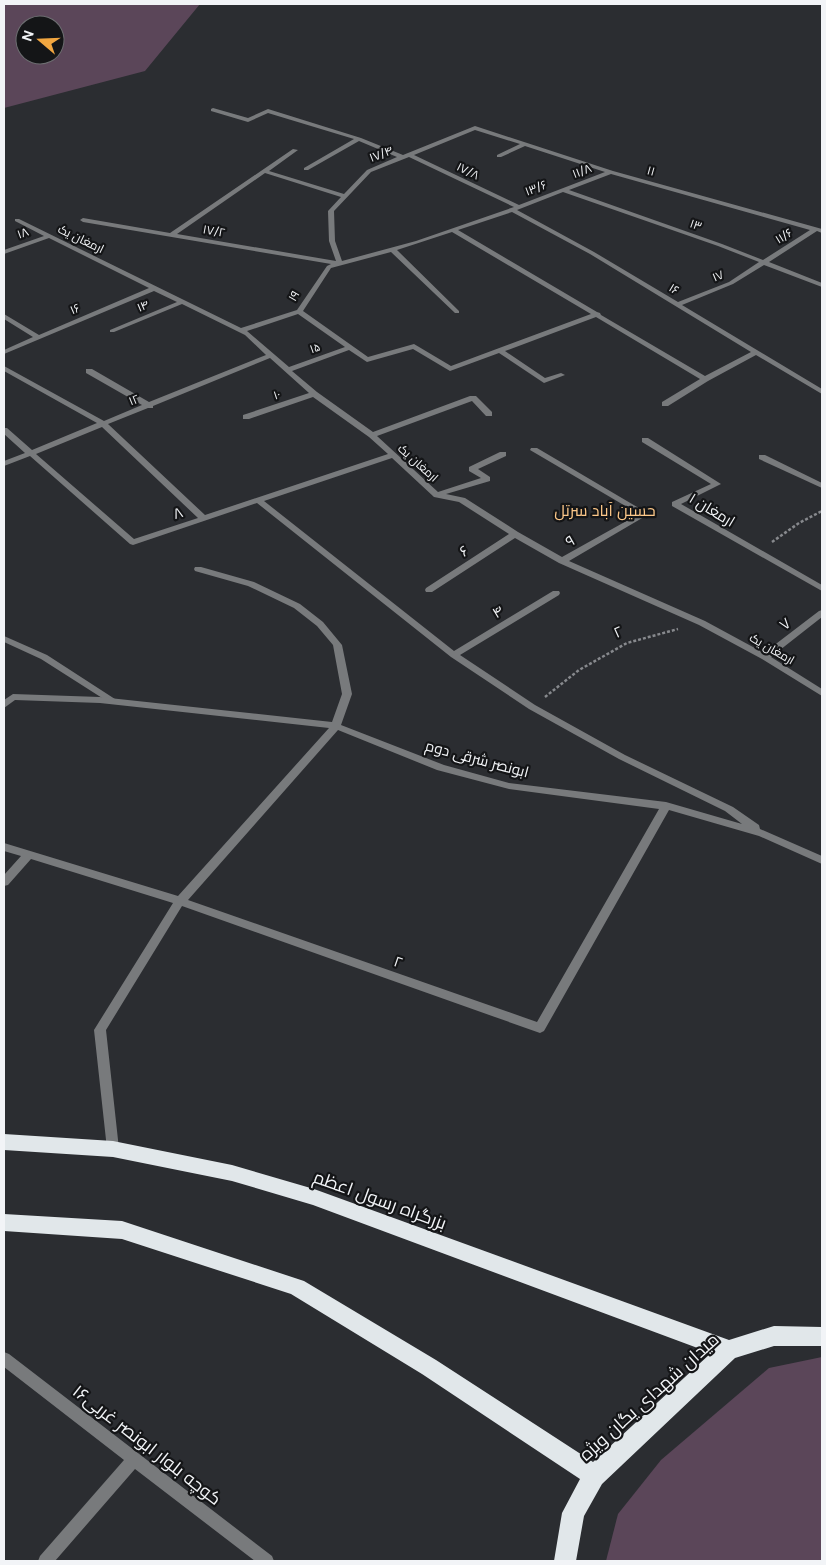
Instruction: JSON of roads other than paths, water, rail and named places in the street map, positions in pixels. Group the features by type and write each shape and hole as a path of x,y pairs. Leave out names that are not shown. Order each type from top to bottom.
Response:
{"highway":[{"name":"بزرگراه رسول اعظم","path":"4,1142 113,1149 232,1173 314,1197 729,1350"},
{"path":"4,1222 122,1230 297,1287 429,1367 594,1476"},
{"name":"میدان شهدای یگان ویژه","path":"565,1561 573,1513 594,1476 729,1350 774,1336 822,1337"}],"street":[{"name":"۱۷/۸","path":"213,110 248,120 268,111 359,139 406,156 515,208"},
{"name":"۱۱","path":"475,128 611,172 819,230"},
{"name":"۱۷/۴","path":"340,264 332,241 331,211 344,196 369,171 475,128"},
{"path":"306,169 359,139"},
{"path":"500,156 525,144"},
{"path":"171,235 295,150"},
{"path":"264,172 344,196"},
{"name":"۱۱/۸","path":"562,190 611,172"},
{"name":"۱۳/۶","path":"329,267 453,230 562,190"},
{"name":"۱۳","path":"562,190 821,283"},
{"name":"۱۶","path":"515,208 822,392"},
{"name":"ارمغان یک","path":"17,220 240,330 271,354 314,394 372,435 437,495 462,500 514,534 562,561 702,623 765,657 822,693"},
{"name":"۱۷/۲","path":"83,220 340,264"},
{"path":"453,230 705,379"},
{"name":"۱۱/۶","path":"764,262 819,230"},
{"name":"۱۸","path":"4,252 49,236"},
{"path":"392,249 457,312"},
{"name":"۱۷","path":"678,304 731,283 764,262"},
{"name":"۱۹","path":"240,330 299,311 329,267"},
{"name":"۱۶","path":"4,352 155,288"},
{"name":"۱۴","path":"112,331 182,302"},
{"path":"299,311 367,360 414,346 450,369 598,314"},
{"path":"4,316 38,337"},
{"name":"۱۵","path":"288,370 349,348"},
{"path":"500,351 544,381 561,375"},
{"path":"665,404 705,379 757,352"},
{"name":"۱۲","path":"4,464 150,406 271,354"},
{"path":"4,368 104,424 204,519"},
{"path":"89,371 150,406"},
{"name":"۱۰","path":"246,417 314,394"},
{"path":"372,435 473,398 489,414"},
{"name":"۸","path":"4,430 133,542 394,455"},
{"name":"ارمغان ۱","path":"645,440 717,484 675,504 757,553 822,588"},
{"name":"۹","path":"534,450 645,514 562,561"},
{"path":"437,495 487,479 472,469 503,454"},
{"path":"762,457 822,486"},
{"path":"259,501 454,655 532,707 622,757 729,809 762,833"},
{"name":"۶","path":"429,590 514,534"},
{"path":"113,1149 100,1030 180,901 336,726 347,694 337,645 320,624 297,606 251,584 198,569"},
{"name":"۴","path":"454,655 556,592"},
{"name":"۷","path":"765,657 822,613"},
{"path":"4,638 44,657 113,701"},
{"name":"ابونصر شرقی دوم","path":"4,706 13,698 113,701 336,726 441,768 510,786 666,806 762,833 822,860"},
{"name":"۲","path":"4,846 180,901 540,1028 666,806"},
{"path":"4,882 28,855"},
{"name":"کوچه بلوار ابونصر غربی۱۶","path":"4,1359 267,1561"},
{"path":"45,1561 134,1459"}],"district":[{"name":"حسین آباد سرتل","path":"605,510"}]}
